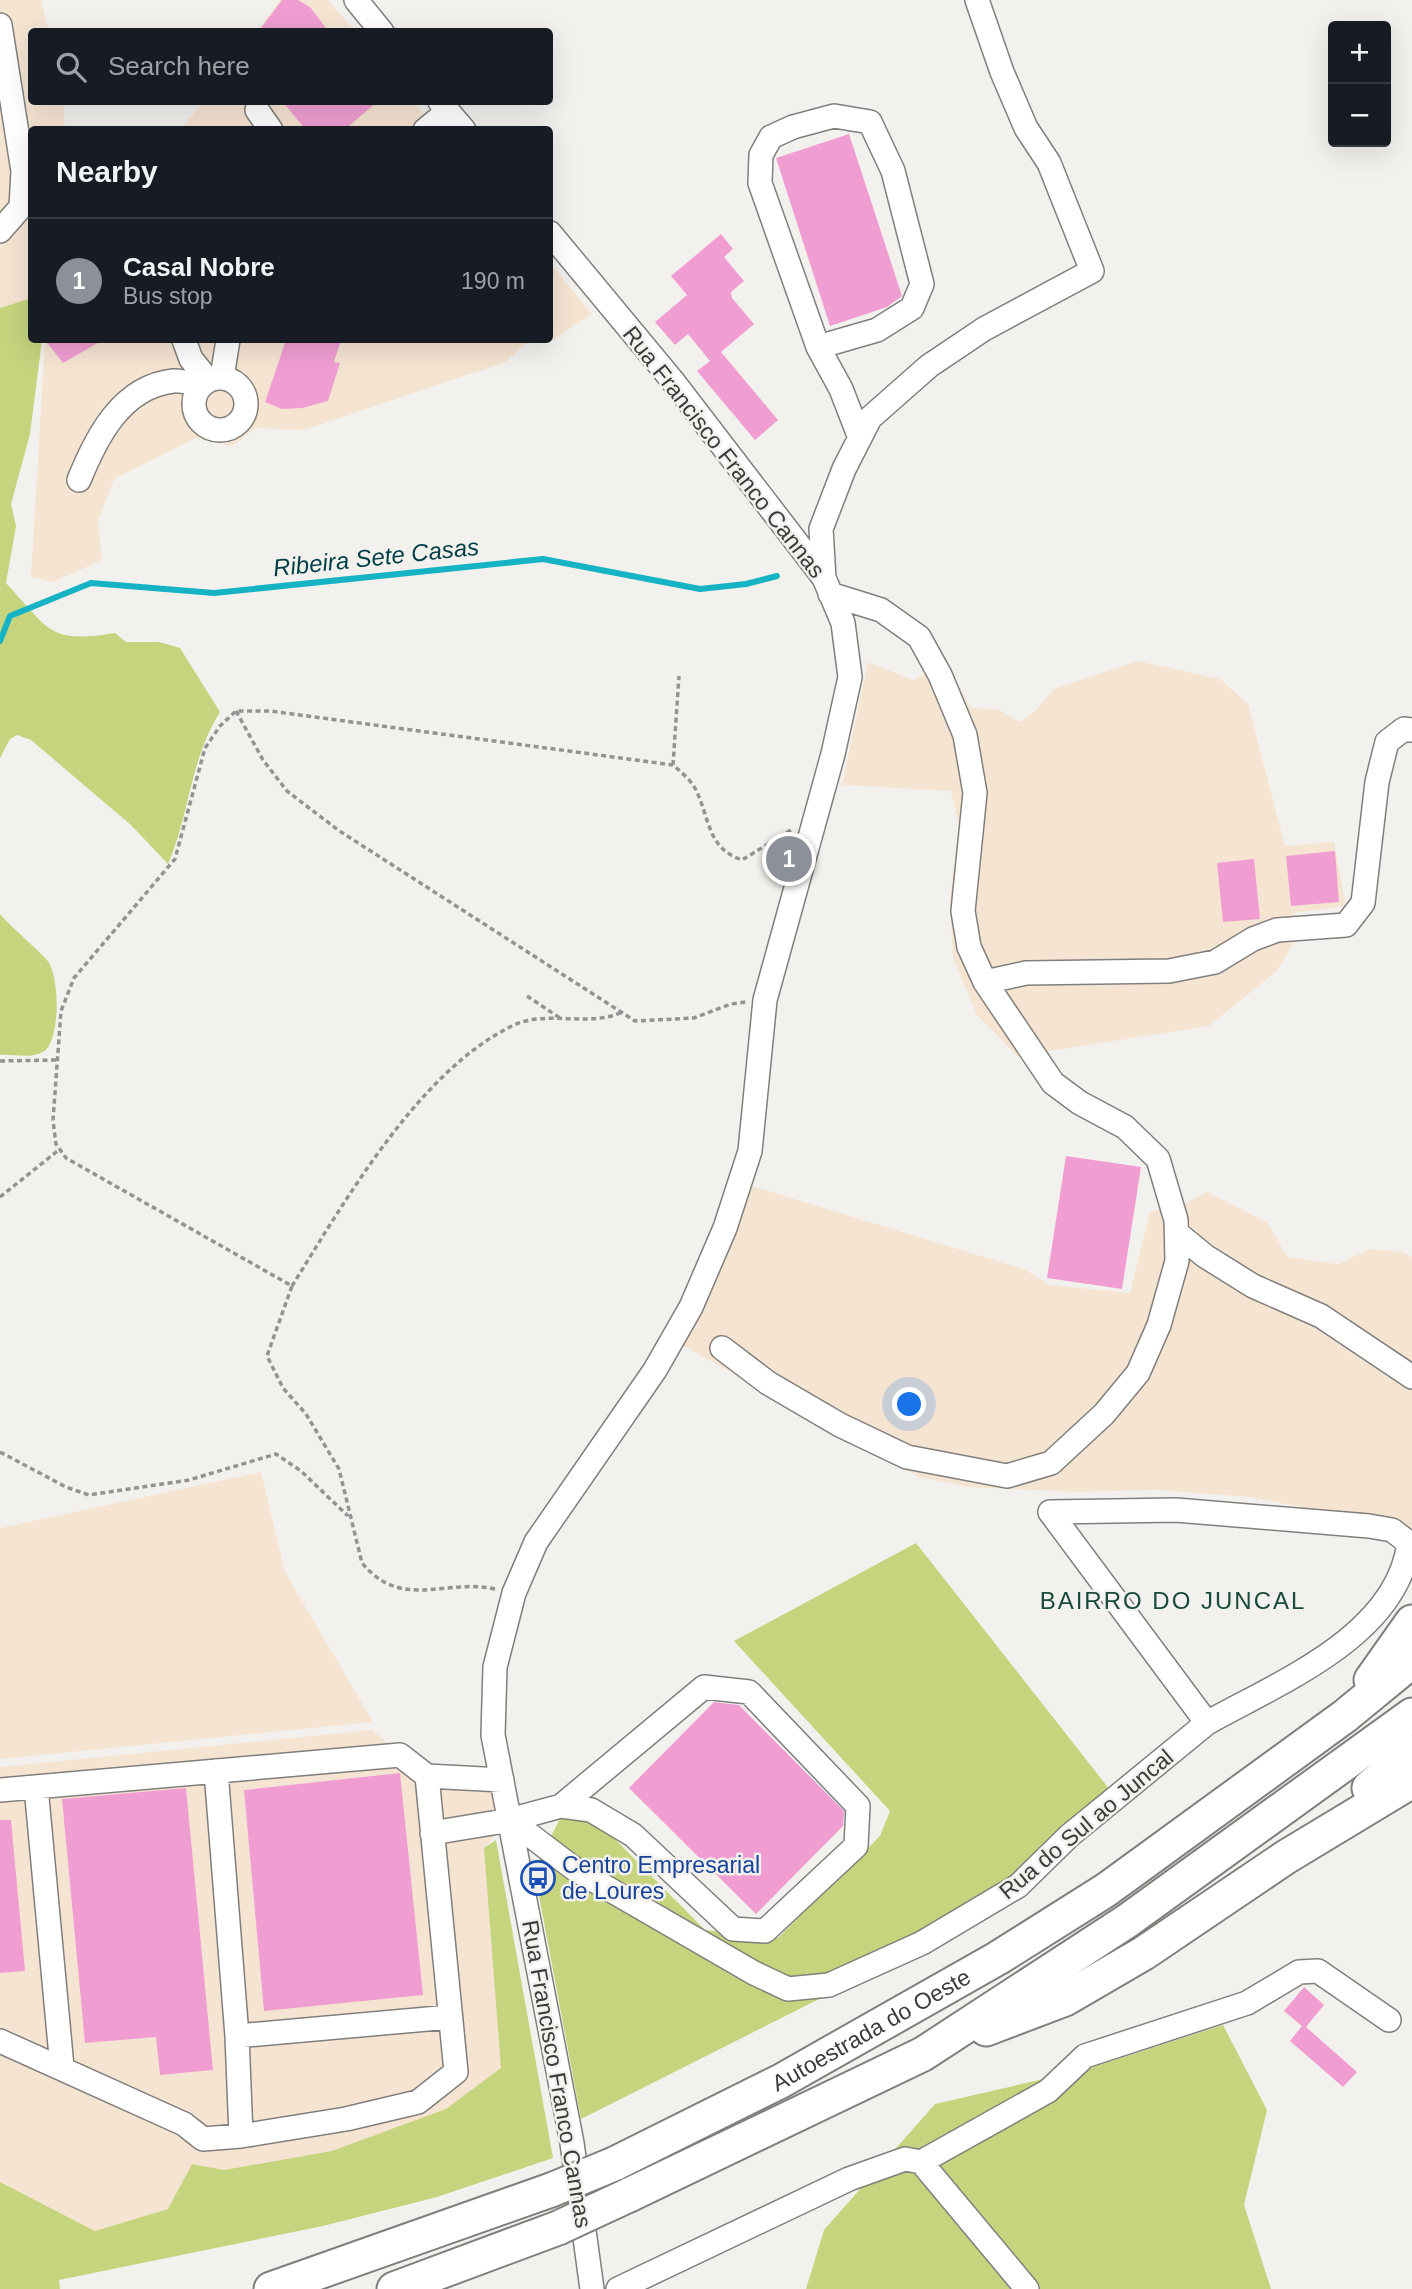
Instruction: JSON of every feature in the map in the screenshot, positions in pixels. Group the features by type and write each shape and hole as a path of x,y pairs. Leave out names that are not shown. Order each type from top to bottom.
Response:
{"highway":[{"path":"1346,1716 1412,1622"},
{"name":"Autoestrada do Oeste","path":"271,2289 551,2190 614,2164 781,2081 998,1958 1107,1890 1346,1716 1412,1661"},
{"name":"Autoestrada do Oeste","path":"394,2289 558,2228 923,2054 1128,1921 1412,1715"},
{"path":"1286,1857 1412,1752"},
{"path":"923,2054 1065,1999 1144,1953 1286,1857 1412,1781"}],"street":[{"path":"356,0 379,28"},
{"path":"722,1348 768,1383 828,1418 907,1457 1007,1476 1051,1463 1104,1414 1138,1373 1159,1325 1177,1261 1176,1220 1158,1159 1125,1128 1080,1103 1053,1083 985,982 969,947 963,911 975,793 965,735 940,675 919,637 881,610 827,586 821,529 870,418 929,366 984,329 1092,271 1049,163 1026,128 1002,72 977,0"},
{"path":"0,25 4,82 23,171 21,207 4,230 0,231"},
{"path":"428,126 444,106 461,126"},
{"path":"257,110 268,126"},
{"path":"818,347 877,330 889,323 912,308 922,284 893,171 870,122 834,116 793,127 771,137 761,155 760,183 818,347 841,389 860,438"},
{"name":"Rua Francisco Franco Cannas","path":"553,237 672,380 827,586 843,623 850,677 765,1000 750,1151 725,1228 696,1296 656,1370 536,1542 514,1593 495,1667 493,1735 572,2143 592,2289"},
{"path":"185,343 191,359 210,381"},
{"path":"210,381 227,343"},
{"path":"79,480 94,442 114,412 147,390 174,381 210,381"},
{"path":"985,982 1026,973 1169,971 1215,962 1252,939 1277,930 1346,925 1363,903 1377,782 1387,742 1404,729 1412,730"},
{"path":"1177,1233 1205,1256 1253,1286 1321,1316 1412,1377"},
{"path":"1207,1723 1050,1512 1175,1510 1369,1526 1392,1531 1411,1540"},
{"name":"Rua do Sul ao Juncal","path":"510,1820 576,1870 754,1973 788,1989 829,1984 922,1943 1018,1886 1069,1836 1207,1723 1330,1654 1379,1614 1406,1566 1411,1540"},
{"path":"432,1833 510,1820 561,1806 591,1810 633,1835 733,1929 765,1931 856,1846 858,1806 749,1692 704,1687 561,1806"},
{"path":"0,1790 400,1755 427,1776 502,1780"},
{"path":"216,1771 237,2036 241,2136"},
{"path":"0,2041 184,2124 203,2139 241,2136 346,2119 418,2102 456,2072 427,1776"},
{"path":"36,1787 62,2067"},
{"path":"921,2162 1048,2091 1085,2056 1247,2003 1299,1972 1318,1971 1389,2020"},
{"path":"237,2036 450,2017"},
{"path":"618,2289 849,2179 905,2159 921,2162 1027,2289"}],"path":[{"path":"673,765 679,677"},
{"path":"292,1286 66,1158 60,1149 53,1119 61,1011 74,978 175,859 205,748 220,726 236,711 270,711 673,765 695,787 714,838 723,853 741,860 816,814"},
{"path":"236,711 263,760 287,791 338,830 635,1021 694,1018 730,1004 765,1000"},
{"path":"527,996 562,1019"},
{"path":"514,1593 478,1585 412,1591 385,1584 362,1563 339,1469 306,1414 283,1388 267,1356 292,1286 354,1188 406,1117 469,1054 513,1026 538,1019 607,1019 622,1012"},
{"path":"0,1060 56,1060"},
{"path":"0,1197 60,1149"},
{"path":"0,1452 66,1487 89,1495 189,1480 276,1454 301,1471 350,1518"}],"shaded area":[{"path":"0,0 41,0 47,28 28,28 28,105 63,105 65,126 28,126 28,299 0,308"},
{"path":"280,0 328,0 352,28 259,28"},
{"path":"200,105 417,105 434,126 184,126"},
{"path":"553,267 592,314 553,340"},
{"path":"45,343 526,343 506,362 304,430 256,428 232,446 196,438 114,479 98,521 102,560 53,582 31,577"},
{"path":"1138,661 1220,679 1248,704 1285,846 1334,842 1346,906 1294,913 1295,940 1277,971 1209,1026 1017,1056 977,1015 953,958 950,900 959,825 951,791 842,785 868,662 913,680 946,663 971,708 997,709 1020,722 1034,712 1054,689"},
{"path":"739,1182 1026,1270 1049,1285 1130,1293 1150,1212 1183,1204 1207,1192 1268,1223 1287,1257 1338,1264 1370,1249 1403,1252 1412,1257 1412,1529 1249,1497 1157,1490 1075,1492 968,1487 919,1477 673,1340"},
{"path":"261,1472 285,1572 373,1722 0,1759 0,1528"},
{"path":"372,1730 427,1776 502,1780 510,1820 484,1848 502,2068 446,2109 335,2151 224,2170 193,2164 168,2209 95,2231 0,2182 0,1767"}],"green space":[{"path":"28,299 28,343 42,343 30,434 11,504 16,526 6,583 52,630 76,636 115,633 126,642 159,642 180,648 220,712 202,750 168,864 131,825 31,740 17,735 10,739 0,758 0,308"},
{"path":"0,914 47,960 54,979 56,1022 49,1046 38,1054 0,1055"},
{"path":"916,1543 1114,1795 1008,1904 581,2119 534,1869 562,1815 597,1821 705,1930 778,1938 880,1836 890,1811 734,1641"},
{"path":"496,1840 553,2158 437,2197 323,2226 59,2280 60,2289 0,2289 0,2182 95,2231 168,2209 192,2164 224,2170 332,2151 446,2109 501,2068 484,1848"},
{"path":"1223,2025 1267,2110 1244,2205 1271,2289 806,2289 824,2230 935,2104 1087,2069"}],"building":[{"path":"282,0 298,0 310,7 326,28 261,28"},
{"path":"285,105 373,105 349,126 303,126"},
{"path":"849,134 902,296 887,307 830,326 776,158"},
{"path":"721,234 733,249 724,257 744,281 731,292 732,298 754,324 721,352 778,420 755,440 697,371 710,361 688,334 675,345 655,322 687,295 671,276"},
{"path":"47,343 98,343 63,363"},
{"path":"285,343 340,343 334,362 340,363 328,401 302,408 282,409 265,402"},
{"path":"1335,851 1339,902 1291,906 1286,856"},
{"path":"1254,859 1260,919 1223,922 1217,863"},
{"path":"1066,1156 1141,1167 1122,1289 1047,1278"},
{"path":"714,1702 739,1705 844,1811 843,1826 756,1914 629,1788"},
{"path":"400,1773 423,1995 264,2011 244,1790"},
{"path":"186,1788 213,2070 160,2075 156,2037 85,2043 62,1799"},
{"path":"0,1820 11,1820 25,1971 0,1973"},
{"path":"1304,1987 1324,2005 1306,2027 1357,2072 1343,2087 1290,2041 1302,2026 1284,2011"}],"waterway":[{"name":"Ribeira Sete Casas","path":"0,641 10,616 91,583 214,593 543,559 700,589 746,584 777,576"}],"place":[{"name":"Casal Nobre","path":"789,859"},
{"name":"Centro Empresarial de Loures","path":"538,1878"}],"district":[{"name":"BAIRRO DO JUNCAL","path":"1173,1600"}]}
